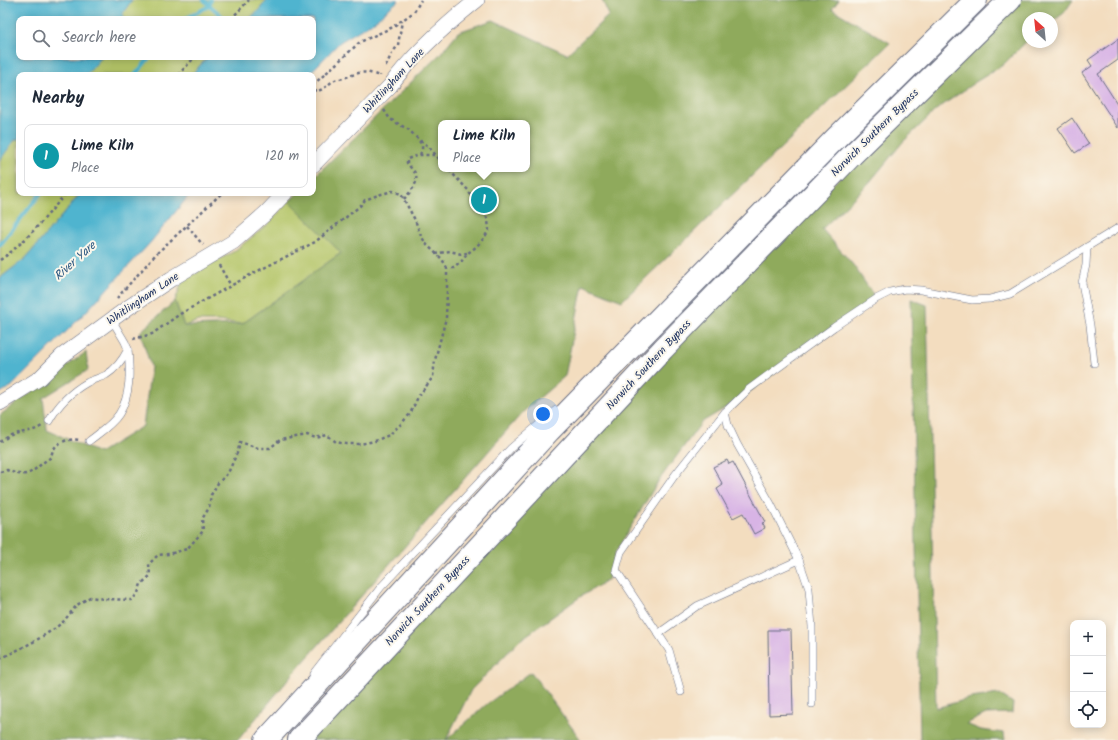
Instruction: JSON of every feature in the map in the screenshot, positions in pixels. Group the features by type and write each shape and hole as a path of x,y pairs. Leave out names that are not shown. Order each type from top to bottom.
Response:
{"highway":[{"path":"266,740 549,431 829,144 976,0"},
{"name":"Norwich Southern Bypass","path":"299,740 663,348 852,155 1010,0"}],"street":[{"name":"Whitlingham Lane","path":"316,162 377,100 399,74 435,37 477,0"},
{"name":"Whitlingham Lane","path":"0,403 40,378 62,356 171,279 233,242 266,213 282,196"}],"lane":[{"path":"681,692 669,650 616,570 621,552 675,475 725,412 749,389 834,326 876,299 890,292 905,289 916,290 972,300 990,299 1010,294 1118,228"},
{"path":"1087,247 1086,265 1082,283 1090,325 1094,363"},
{"path":"89,441 105,429 119,414 127,396 130,372 128,349 112,320"},
{"path":"49,421 55,410 70,394 89,382 107,375 122,360 128,349"},
{"path":"571,398 614,364"},
{"path":"307,680 386,581 511,448 559,408"},
{"path":"725,412 728,425 737,444 771,504 799,560 809,589 812,627 812,704"},
{"path":"659,633 697,606 799,560"},
{"path":"260,740 289,704"}],"path":[{"path":"234,16 249,0"},
{"path":"316,82 360,42 391,28 414,12 421,0"},
{"path":"316,91 326,88 334,80 357,72 370,72 380,76 398,45 402,20"},
{"path":"181,72 192,60"},
{"path":"377,100 390,119 408,130 428,146 438,157"},
{"path":"418,139 422,146 420,155"},
{"path":"404,199 412,190 416,182 416,174 407,163 407,159 420,155 436,155"},
{"path":"447,268 454,268 461,262 490,230 485,214 475,205 468,190 451,172"},
{"path":"0,659 35,641 54,629 63,622 77,605 90,597 104,600 132,600 138,593 141,584 150,576 149,564 158,555 170,554 187,549 203,531 202,519 209,508 210,494 228,473 238,451 240,442 258,448 270,448 280,440 307,435 316,438 327,435 336,442 360,444 375,441 389,435 395,430 410,414 418,397 433,377 436,355 446,318 447,268 442,259 435,254 421,236 415,220 401,194 393,191 365,200 355,210 315,242 252,274 180,314 152,334 130,339 125,342"},
{"path":"0,260 12,252 42,222 64,196"},
{"path":"116,298 156,254 219,196"},
{"path":"435,254 450,251 461,254 468,253"},
{"path":"0,442 11,435 37,429 49,421"},
{"path":"0,472 7,470 18,475 34,471 50,458 53,449 60,443 75,439 89,441"}],"green space":[{"path":"0,0 267,0 252,16 16,16 16,60 205,60 194,72 16,72 16,196 78,196 26,258 0,278"},
{"path":"602,0 839,0 832,9 890,43 622,301 583,285 565,376 523,412 293,674 238,740 0,740 0,415 86,352 88,370 43,398 47,430 99,453 143,426 151,367 140,332 175,301 184,326 242,324 341,253 289,201 295,196 316,196 316,175 440,54 458,32 493,20 567,54 609,15"},
{"path":"1016,0 1073,0 1064,13 1058,18 1058,12 1022,12 1022,46 1003,65 974,83 936,110 902,143 869,183 822,229 854,266 876,299 734,403 702,422 659,480 615,553 608,580 580,597 520,640 471,690 446,740 305,740 666,352"},
{"path":"289,201 341,253 242,324 217,321 199,321 184,326 175,301 182,282 233,252 267,225"},
{"path":"911,299 927,305 936,708 971,698 999,694 1013,703 1012,713 986,714 966,724 981,730 1004,733 1005,740 920,740"},
{"path":"531,672 581,740 446,740 487,704"}],"water":[{"path":"0,0 132,0 123,13 123,16 16,16 16,60 99,60 89,72 16,72 16,140 0,160"},
{"path":"267,0 399,0 373,22 340,42 311,72 194,72 205,60 316,60 316,16 252,16"},
{"name":"River Yare","path":"78,196 189,196 150,243 81,317 12,386 0,393 0,278 26,258"}],"building":[{"path":"1118,39 1118,60 1098,74 1118,105 1118,128 1082,73 1092,66 1088,60"},
{"path":"1072,118 1089,144 1075,153 1058,128"},
{"path":"727,460 729,464 733,462 765,522 762,523 765,528 754,534 743,513 733,518 717,489 723,485 713,467"},
{"path":"768,630 791,630 793,714 769,715"}],"waterway":[{"path":"204,0 222,16"},
{"path":"191,16 209,6 211,0"},
{"path":"138,72 148,60"},
{"path":"0,245 39,196"}],"place":[{"name":"Lime Kiln","path":"484,200"}]}
